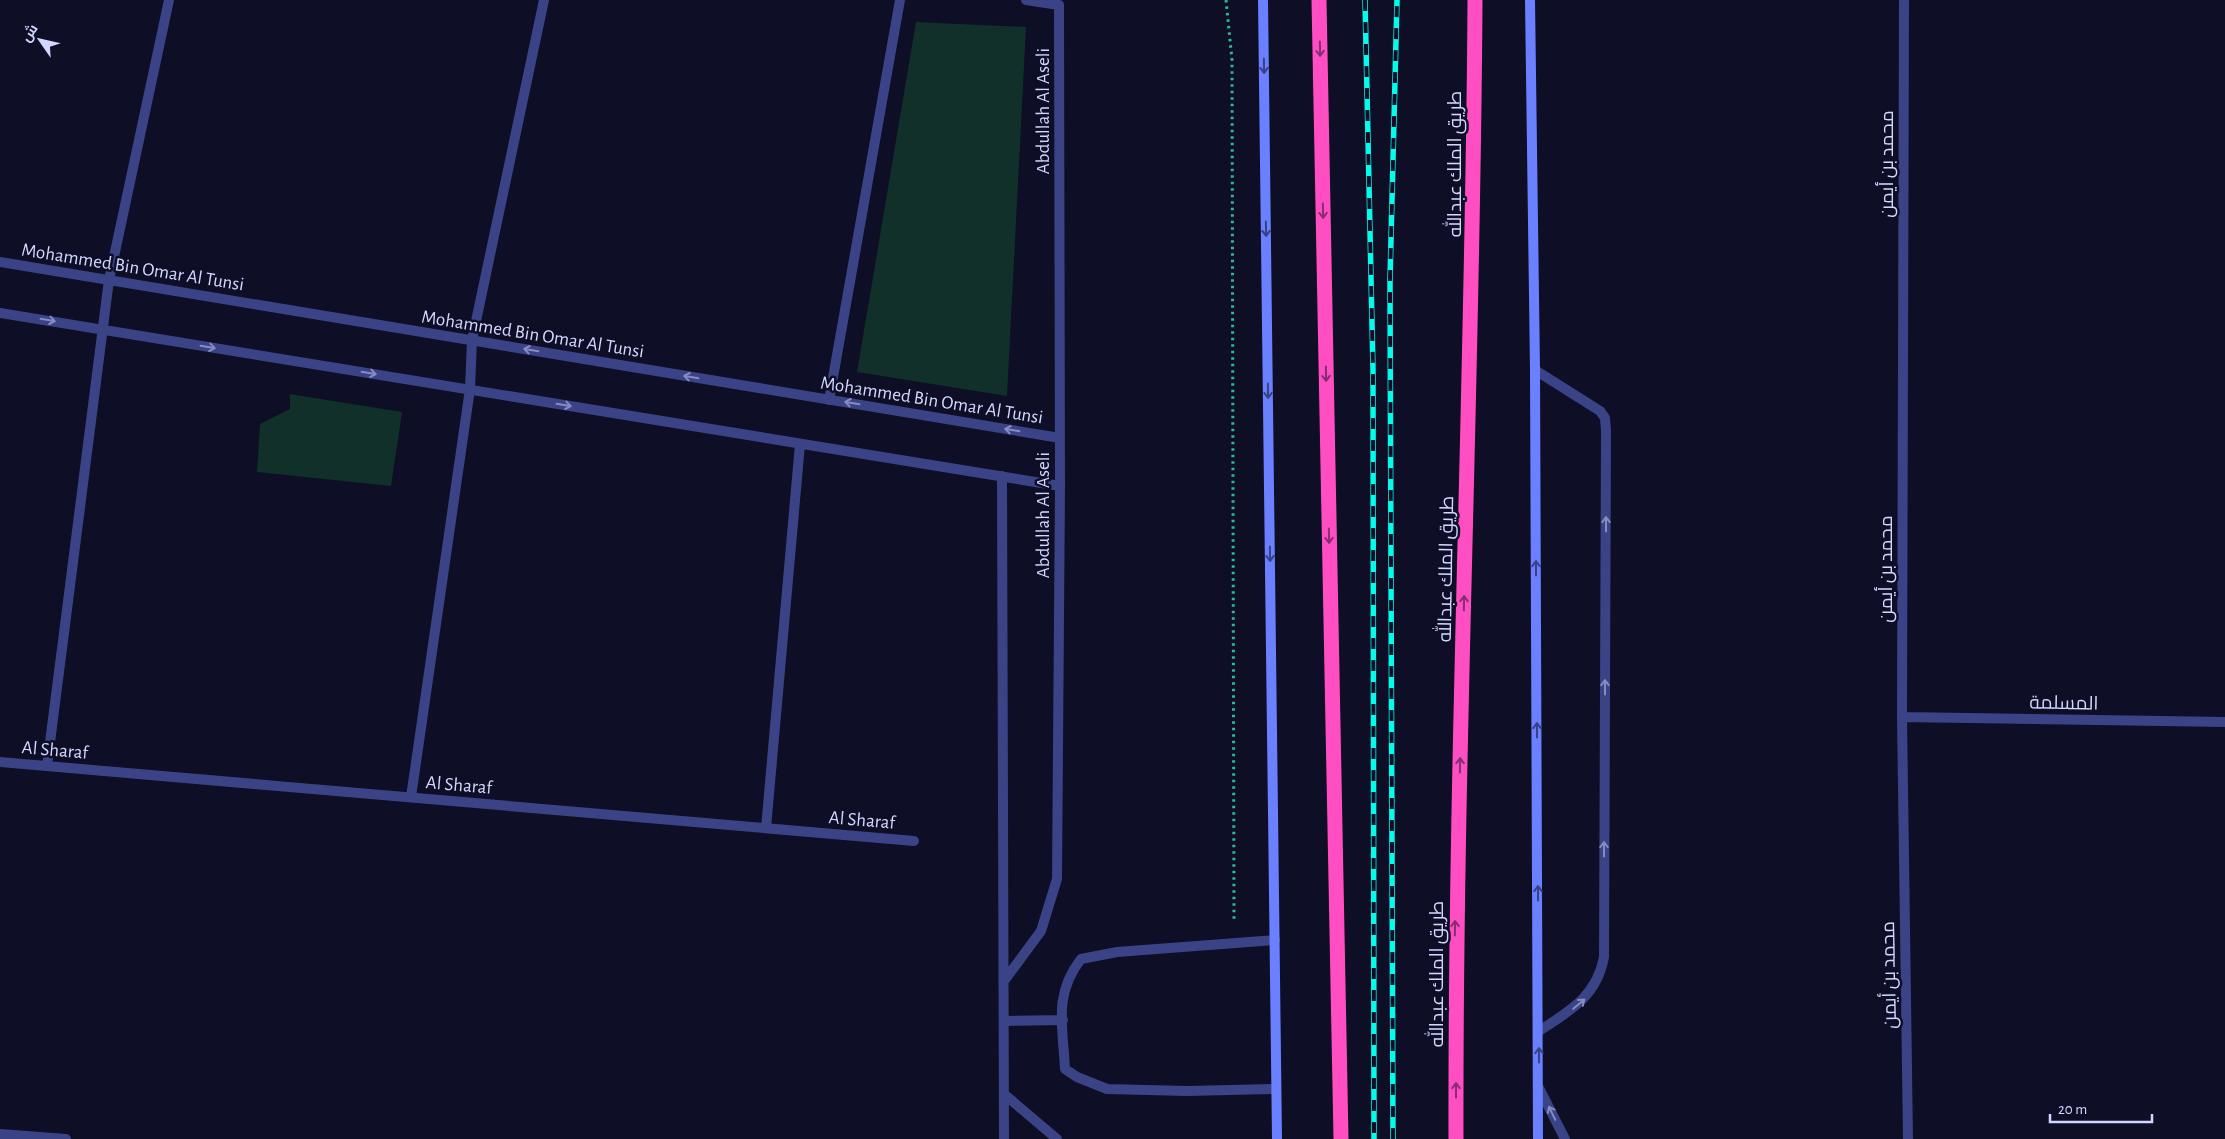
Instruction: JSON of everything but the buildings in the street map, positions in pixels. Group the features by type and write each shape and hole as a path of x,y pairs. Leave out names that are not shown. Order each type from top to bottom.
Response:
{"highway":[{"path":"1319,0 1341,1139"},
{"name":"طريق الملك عبدالله","path":"1456,1139 1455,932 1474,229 1475,0"}],"street":[{"path":"47,766 108,280 169,0"},
{"path":"411,797 470,389 472,340 544,0"},
{"path":"829,400 900,0"},
{"name":"Abdullah Al Aseli","path":"1004,981 1041,931 1057,879 1060,486 1059,6 1026,0"},
{"path":"1263,0 1277,1139"},
{"path":"1530,0 1535,370 1538,1139"},
{"name":"محمد بن أيمن","path":"1904,0 1902,717 1908,1139"},
{"name":"Mohammed Bin Omar Al Tunsi","path":"0,262 1060,438"},
{"path":"0,313 1060,486"},
{"path":"1535,370 1600,411 1605,418 1606,431 1604,957 1602,971 1588,995 1579,1005 1539,1032"},
{"path":"766,828 800,444"},
{"path":"1002,476 1004,1139"},
{"name":"المسلمة","path":"1902,717 2225,722"},
{"name":"Al Sharaf","path":"0,762 914,841"},
{"path":"1275,940 1117,952 1081,959 1069,974 1061,999 1065,1069 1077,1077 1107,1089 1187,1091 1276,1089"},
{"path":"1004,1021 1063,1020"},
{"path":"1539,1088 1565,1139"},
{"path":"1004,1094 1056,1139"},
{"path":"0,1134 19,1137 66,1139"}],"path":[{"path":"1226,0 1232,60 1234,943"}],"green space":[{"path":"916,22 1026,27 1007,396 857,372"},
{"path":"290,394 402,412 391,486 257,472 260,424 290,409"}],"railway":[{"path":"1365,0 1373,370 1374,1139"},
{"path":"1393,1139 1390,280 1397,0"}]}
